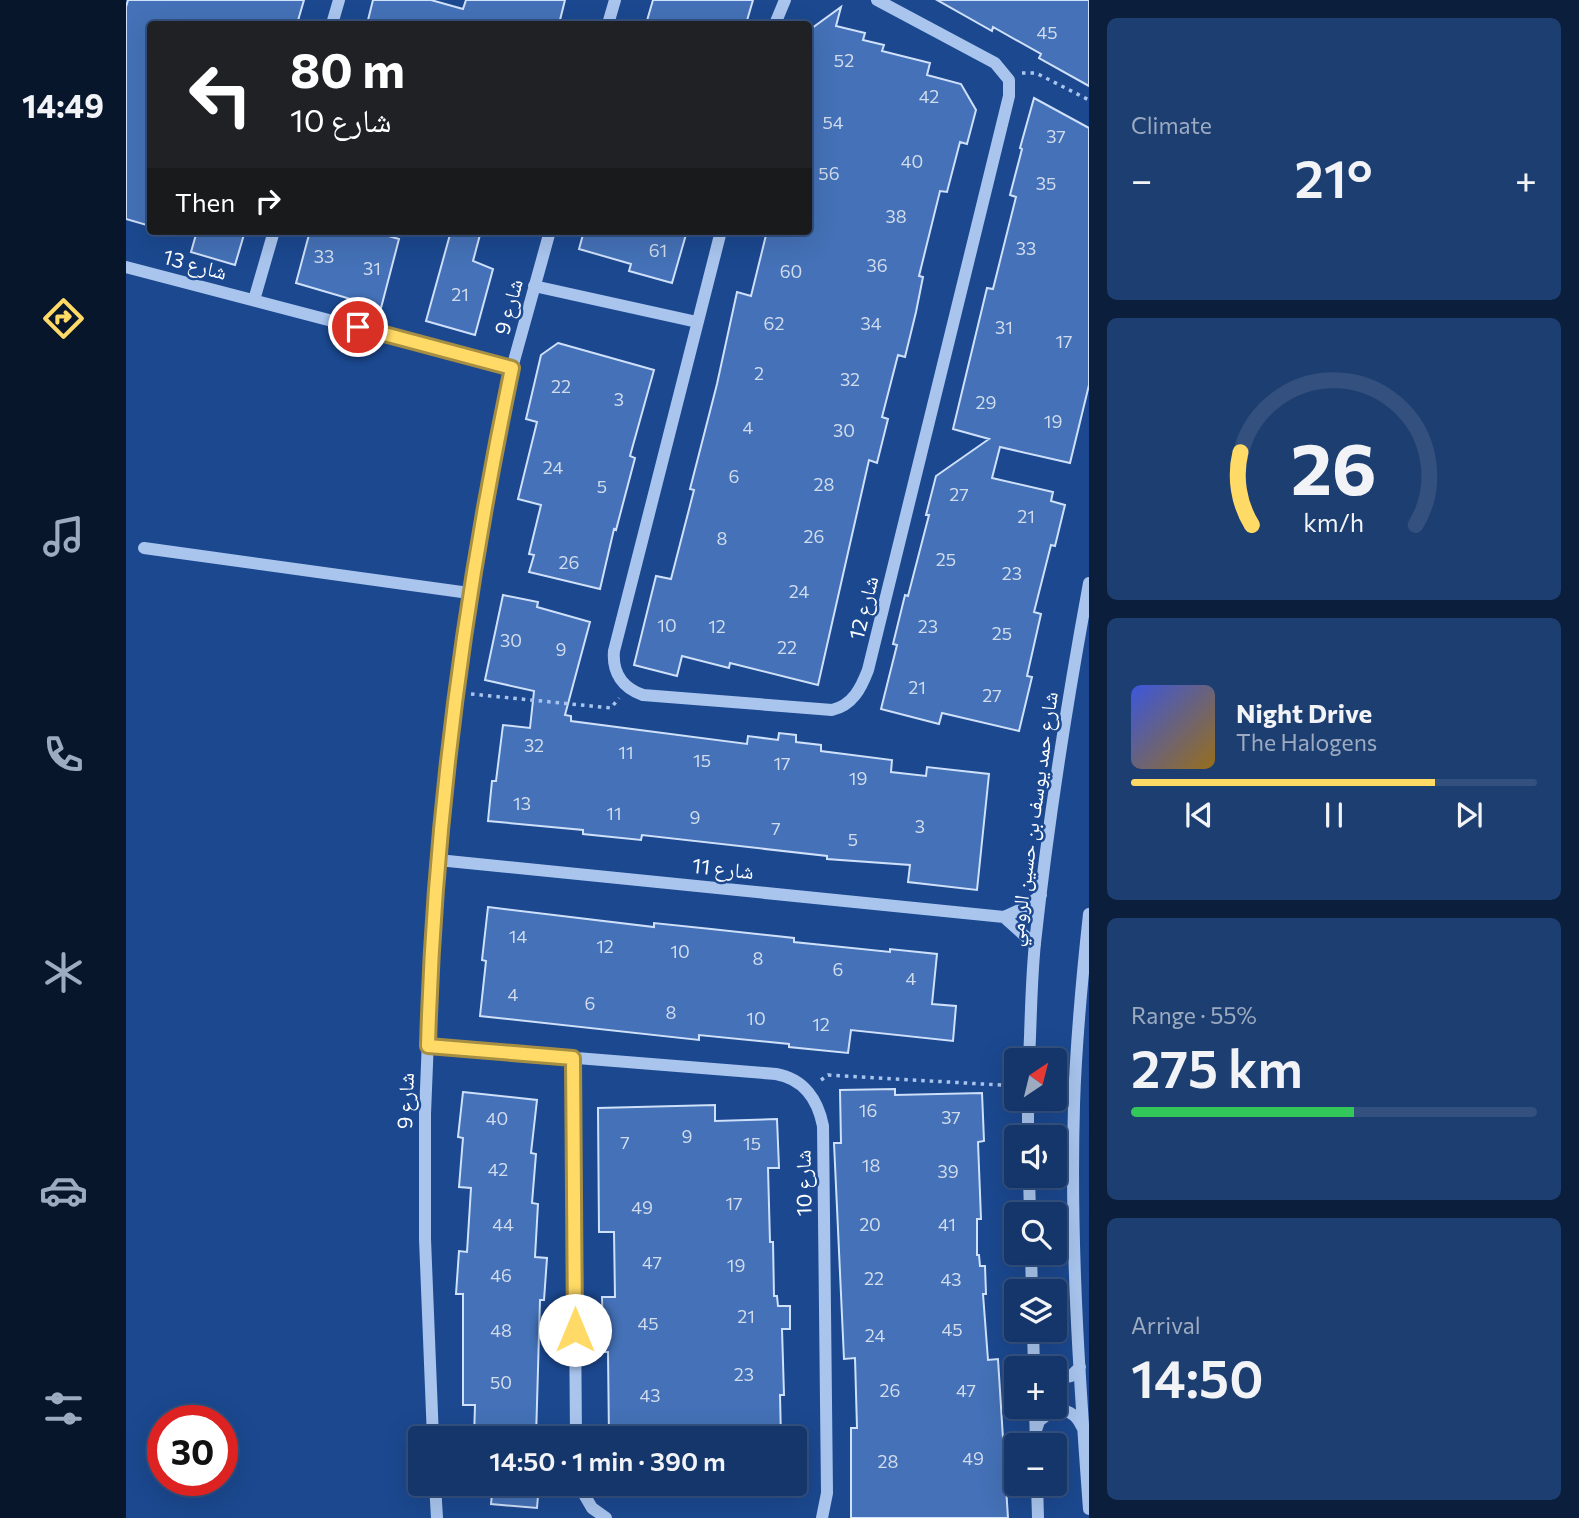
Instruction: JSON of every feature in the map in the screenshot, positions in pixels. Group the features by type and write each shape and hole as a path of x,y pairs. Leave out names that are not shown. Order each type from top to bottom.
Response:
{"street":[{"path":"333,21 339,0"},
{"path":"609,21 615,0"},
{"path":"776,21 785,0"},
{"path":"877,0 995,62 1006,74"},
{"name":"شارع 12","path":"628,688 643,695 822,711 845,706 862,686 869,670 1006,110 1010,88 1006,74"},
{"path":"254,300 273,235"},
{"name":"شارع 9","path":"433,1426 423,1175 432,940 438,860 455,693 494,455 512,368 549,235"},
{"path":"628,688 616,672 614,651 720,235"},
{"name":"شارع 13","path":"126,267 512,368"},
{"path":"534,286 697,322"},
{"path":"144,548 470,593"},
{"name":"شارع حمد يوسف بن حسين الرومي","path":"1030,1048 1035,945 1041,895 1060,750 1089,583"},
{"name":"شارع 11","path":"438,860 1004,916"},
{"path":"1035,945 1004,916 1024,908 1041,895"},
{"path":"1089,914 1077,1022 1073,1195 1089,1509"},
{"path":"428,1046 776,1074 793,1079 808,1090"},
{"path":"573,1058 576,1426"},
{"name":"شارع 10","path":"808,1090 817,1104 823,1126 827,1493 822,1518"},
{"path":"1067,1377 1080,1367"},
{"path":"1037,1433 1042,1417 1058,1410 1075,1415 1083,1430"},
{"path":"435,1496 436,1518"},
{"path":"585,1496 592,1508 606,1518"},
{"path":"1037,1496 1038,1518"}],"path":[{"path":"1006,74 1036,73 1089,100"},
{"path":"455,693 611,708 628,688"},
{"path":"808,1090 828,1074 1004,1085"}],"building":[{"path":"128,0 304,0 298,21 147,21 147,225 126,219"},
{"path":"373,0 431,0 463,9 466,0 565,0 560,21 368,21"},
{"path":"653,0 753,0 747,21 647,21"},
{"path":"937,0 1089,0 1089,86 1039,58 1041,54 993,27 992,31"},
{"path":"841,7 836,26 865,33 863,40 884,45 882,51 930,63 927,75 961,84 976,110 967,144 960,142 947,192 940,191 919,276 923,277 905,357 898,355 882,417 888,419 877,463 869,460 818,685 730,663 729,668 682,656 677,676 634,665 656,576 671,579 694,490 690,489 737,292 751,296 766,235 812,235 812,28"},
{"path":"1034,98 1089,128 1089,385 1070,463 1000,447 992,478 1053,492 1051,501 1065,505 1055,546 1051,545 1034,612 1041,614 1027,676 1032,677 1019,731 942,713 939,724 881,709 897,645 893,644 929,515 926,515 936,476 989,439 953,429 987,288 993,289 1016,197 1010,195"},
{"path":"196,235 244,235 235,265 191,252"},
{"path":"309,235 385,235 399,239 381,308 296,283"},
{"path":"450,235 480,235 473,261 493,269 475,335 426,321"},
{"path":"583,235 686,235 672,283 629,271 631,264 579,249"},
{"path":"558,343 654,370 630,456 635,458 600,589 529,572 534,555 529,554 541,505 518,499 537,422 526,419 541,355"},
{"path":"503,595 538,602 537,607 590,622 565,715 571,716 571,721 747,744 748,736 778,740 779,733 796,735 796,742 821,745 821,751 892,760 891,772 926,776 927,767 989,774 977,890 908,882 910,865 827,859 827,856 642,835 641,840 583,834 583,830 488,821 492,781 496,781 503,725 530,728 534,691 485,680"},
{"path":"488,907 654,927 654,923 794,938 794,942 937,954 932,1004 956,1006 953,1041 851,1030 848,1053 789,1047 789,1044 699,1035 699,1040 480,1016 486,961 482,960"},
{"path":"895,1089 895,1095 982,1093 984,1141 978,1142 981,1219 977,1219 977,1255 980,1266 985,1266 986,1294 983,1294 988,1360 998,1359 1004,1496 1007,1496 1008,1518 851,1518 851,1428 857,1428 855,1358 844,1359 834,1143 841,1143 840,1090"},
{"path":"463,1092 537,1100 531,1153 536,1154 532,1203 538,1204 535,1257 547,1258 544,1300 540,1300 536,1426 474,1426 475,1405 463,1405 463,1294 456,1294 459,1251 467,1252 471,1188 459,1187 463,1138 458,1137"},
{"path":"715,1105 715,1121 777,1119 779,1168 768,1168 770,1242 773,1242 774,1296 777,1296 778,1306 790,1306 790,1329 782,1329 784,1395 780,1395 781,1426 609,1426 608,1352 603,1352 602,1297 615,1297 614,1232 599,1232 598,1108"},
{"path":"492,1496 538,1496 537,1508 491,1504"}],"route":[{"path":"358,327 512,368 474,563 455,693 434,905 428,1046 573,1058 575,1330"}]}
